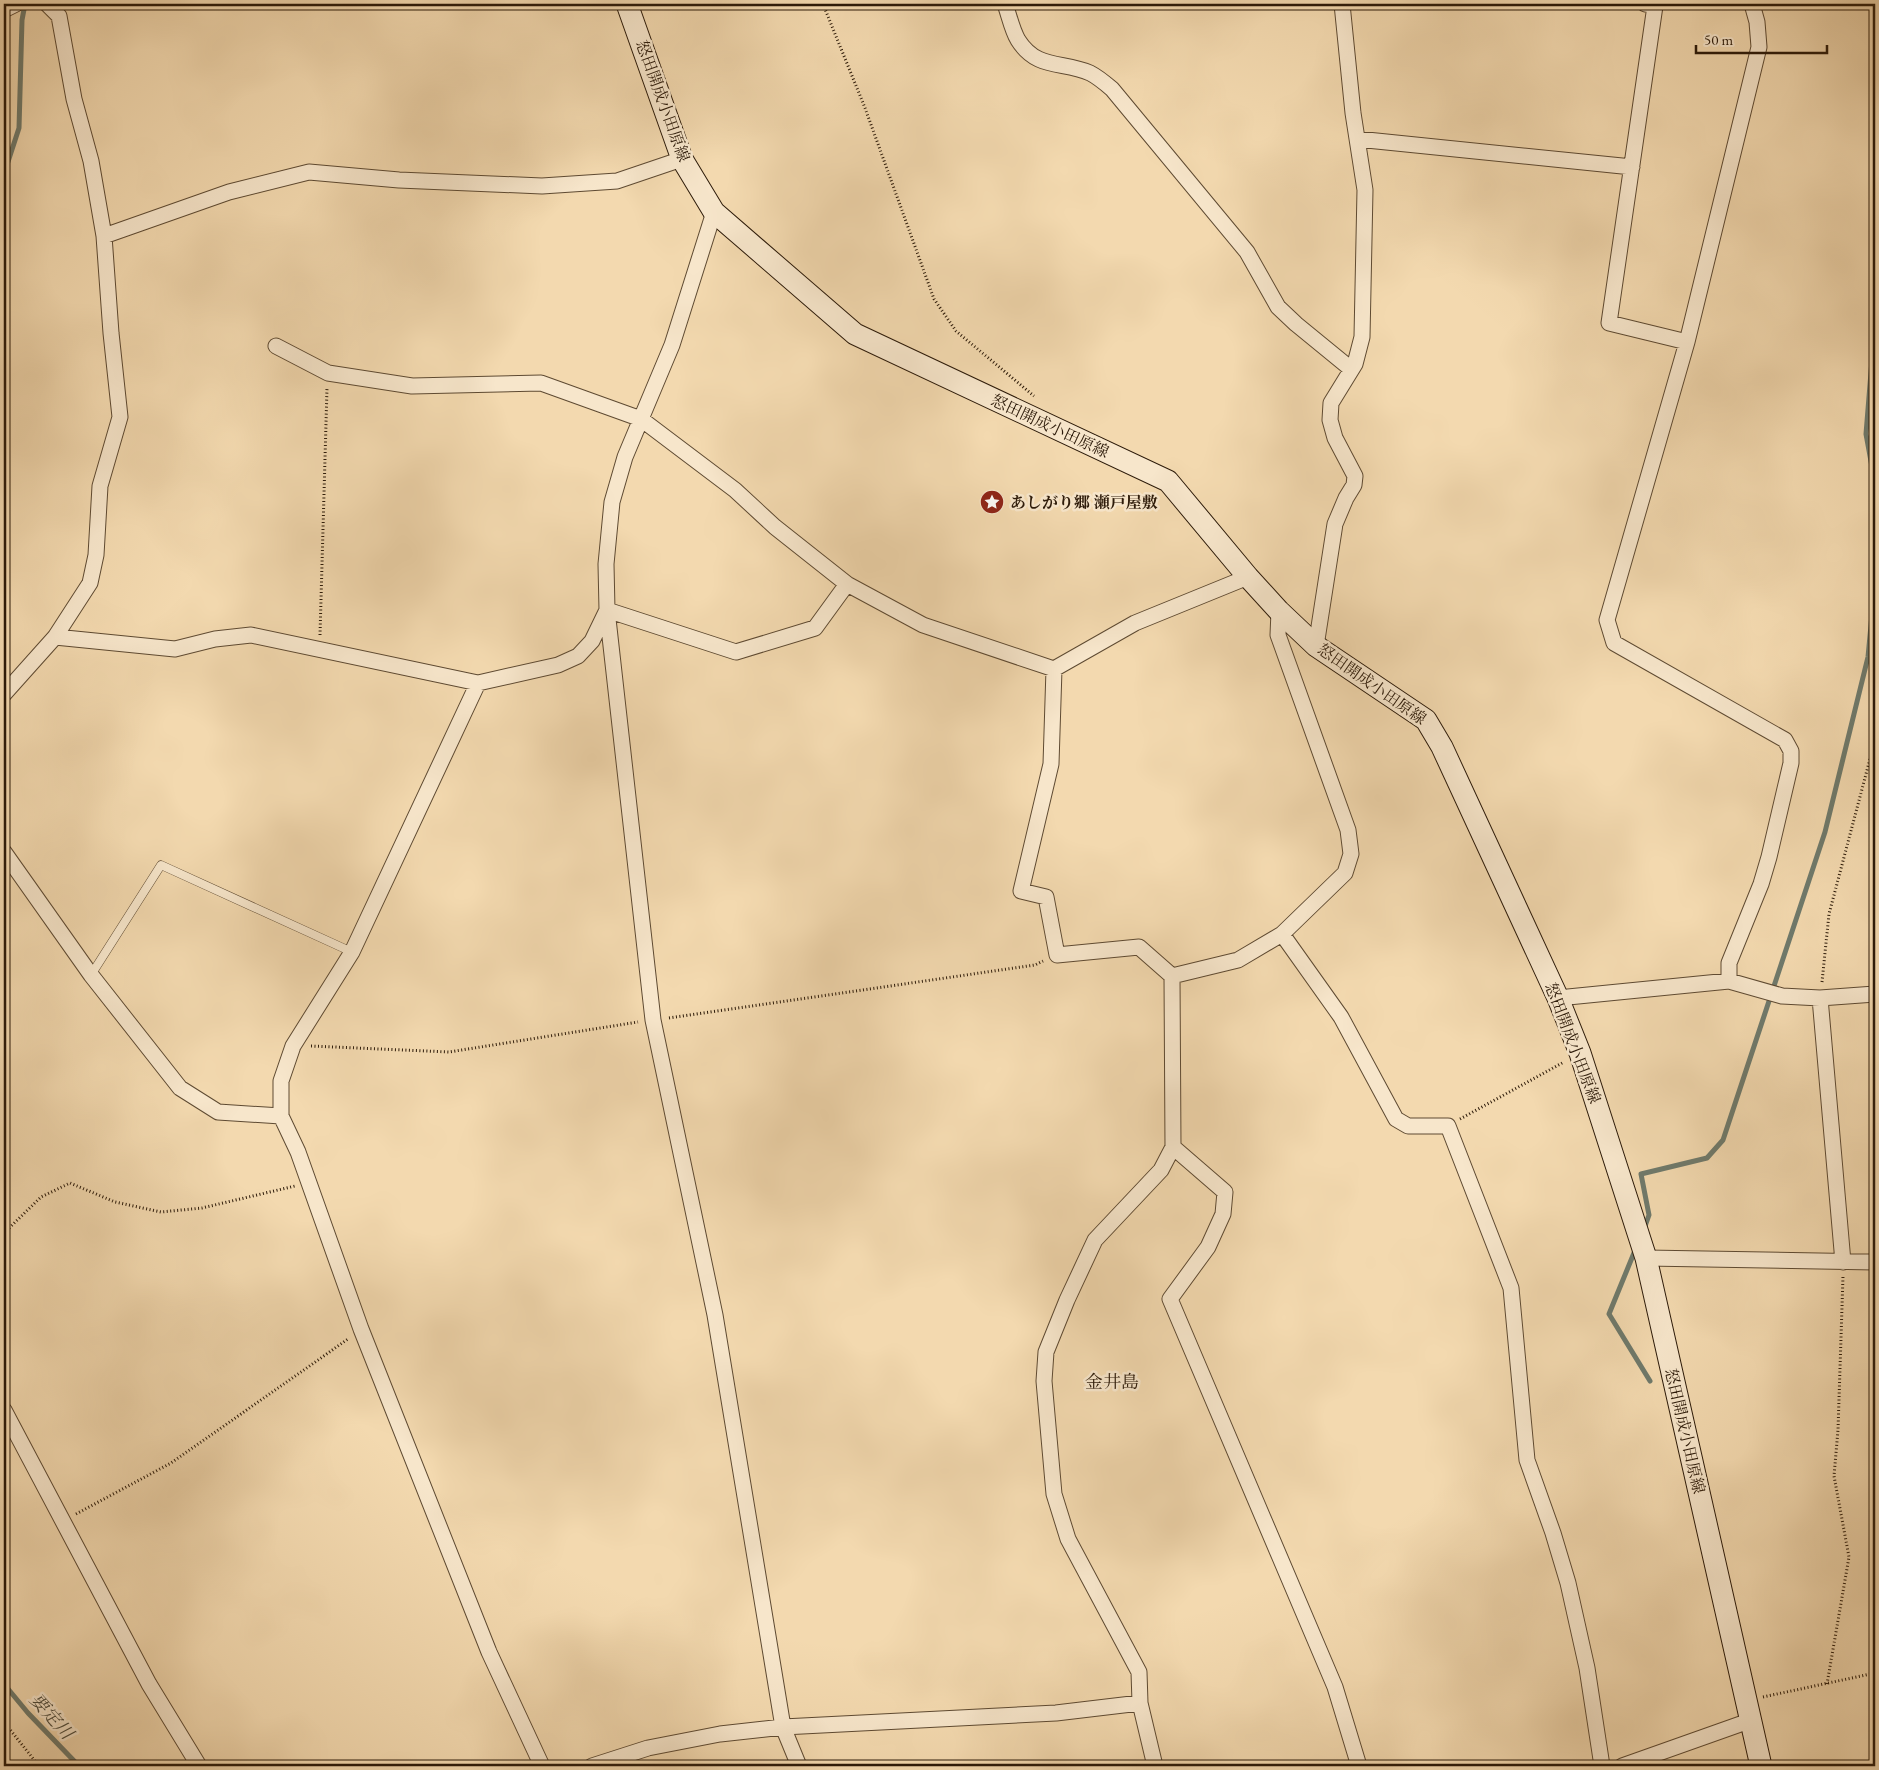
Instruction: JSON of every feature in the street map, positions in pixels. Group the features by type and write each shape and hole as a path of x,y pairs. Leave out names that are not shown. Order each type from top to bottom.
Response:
{"main road":[{"name":"怒田開成小田原線","path":"627,4 682,159 714,212 855,334 1168,481 1248,577 1279,611 1316,646 1399,700 1426,720 1442,747 1558,998 1580,1053 1646,1256 1761,1766"}],"street":[{"path":"4,10 16,4"},
{"path":"4,694 55,637 90,583 96,555 100,486 120,417 111,333 104,236 91,161 74,99 60,16 47,4"},
{"path":"1005,4 1017,39 1032,56 1042,62 1088,73 1102,80 1112,89 1247,252 1278,307 1351,369"},
{"path":"1316,646 1335,524 1354,484 1355,476 1334,438 1330,420 1331,403 1355,364 1362,337 1365,190 1357,139 1342,4"},
{"path":"1645,4 1655,6 1609,323 1687,342"},
{"path":"1730,981 1729,963 1761,884 1769,857 1791,762 1791,752 1785,740 1614,643 1607,620 1687,342 1759,47 1757,22 1752,4"},
{"path":"1357,139 1632,167"},
{"path":"104,236 229,192 308,172 399,180 542,186 617,181 682,159"},
{"path":"714,212 672,345 625,457 612,502 606,564 607,610 653,1020 715,1315 784,1726 799,1766"},
{"path":"276,346 328,373 412,386 540,383 641,419 735,490 776,527 847,584 923,625 1054,670 1135,623 1248,577"},
{"path":"607,610 736,652 815,628 847,584"},
{"path":"55,637 175,649 215,639 251,635 478,682 558,665 578,656 592,641 607,610"},
{"path":"1172,976 1238,960 1282,934 1345,873 1351,854 1348,830 1278,635 1279,611"},
{"path":"1054,670 1051,764 1021,891 1046,896 1057,955 1139,947 1172,976 1173,1147 1161,1170 1095,1240 1067,1300 1046,1352 1044,1381 1054,1494 1068,1539 1139,1672 1140,1703 1156,1766"},
{"path":"478,682 352,952 293,1046 281,1081 281,1116 298,1152 361,1329 489,1652 542,1766"},
{"path":"4,852 91,975 180,1088 218,1112 281,1116"},
{"path":"1282,934 1341,1018 1396,1119 1408,1126 1448,1126 1511,1288 1527,1460 1553,1533 1568,1583 1587,1668 1602,1766"},
{"path":"1558,998 1730,981 1782,996 1820,998 1875,994"},
{"path":"1820,998 1843,1262"},
{"path":"1173,1147 1225,1192 1223,1214 1208,1247 1170,1299 1335,1687 1359,1766"},
{"path":"1646,1256 1875,1262"},
{"path":"4,1410 149,1684 199,1766"},
{"path":"592,1766 648,1748 720,1734 784,1726 1056,1713 1140,1703"},
{"path":"1622,1766 1747,1710"}],"lane":[{"path":"91,975 160,865 352,952"}],"path":[{"path":"823,4 865,108 934,299 956,331 1048,408 1048,424"},
{"path":"320,649 328,373"},
{"path":"1820,998 1829,914 1875,740"},
{"path":"293,1046 449,1052 653,1020 1035,965 1057,955"},
{"path":"1448,1126 1580,1053"},
{"path":"4,1233 41,1197 70,1183 115,1202 161,1212 202,1208 309,1183"},
{"path":"1827,1684 1845,1590 1849,1557 1834,1476 1838,1430 1843,1262"},
{"path":"62,1522 171,1463 361,1329"},
{"path":"1747,1710 1827,1684 1875,1673"},
{"path":"4,1722 39,1766"}],"waterway":[{"name":"要定川","path":"4,174 19,128 22,20 25,4"},
{"path":"1875,323 1866,434 1875,483"},
{"path":"1644,1229 1649,1215 1641,1174 1707,1158 1723,1140 1825,832 1868,657 1875,583"},
{"path":"1636,1248 1609,1314 1650,1381"},
{"name":"要定川","path":"4,1684 28,1713 79,1766"}],"place":[{"name":"あしがり郷 瀬戸屋敷","path":"992,502"}],"district":[{"name":"金井島","path":"1112,1381"}]}
